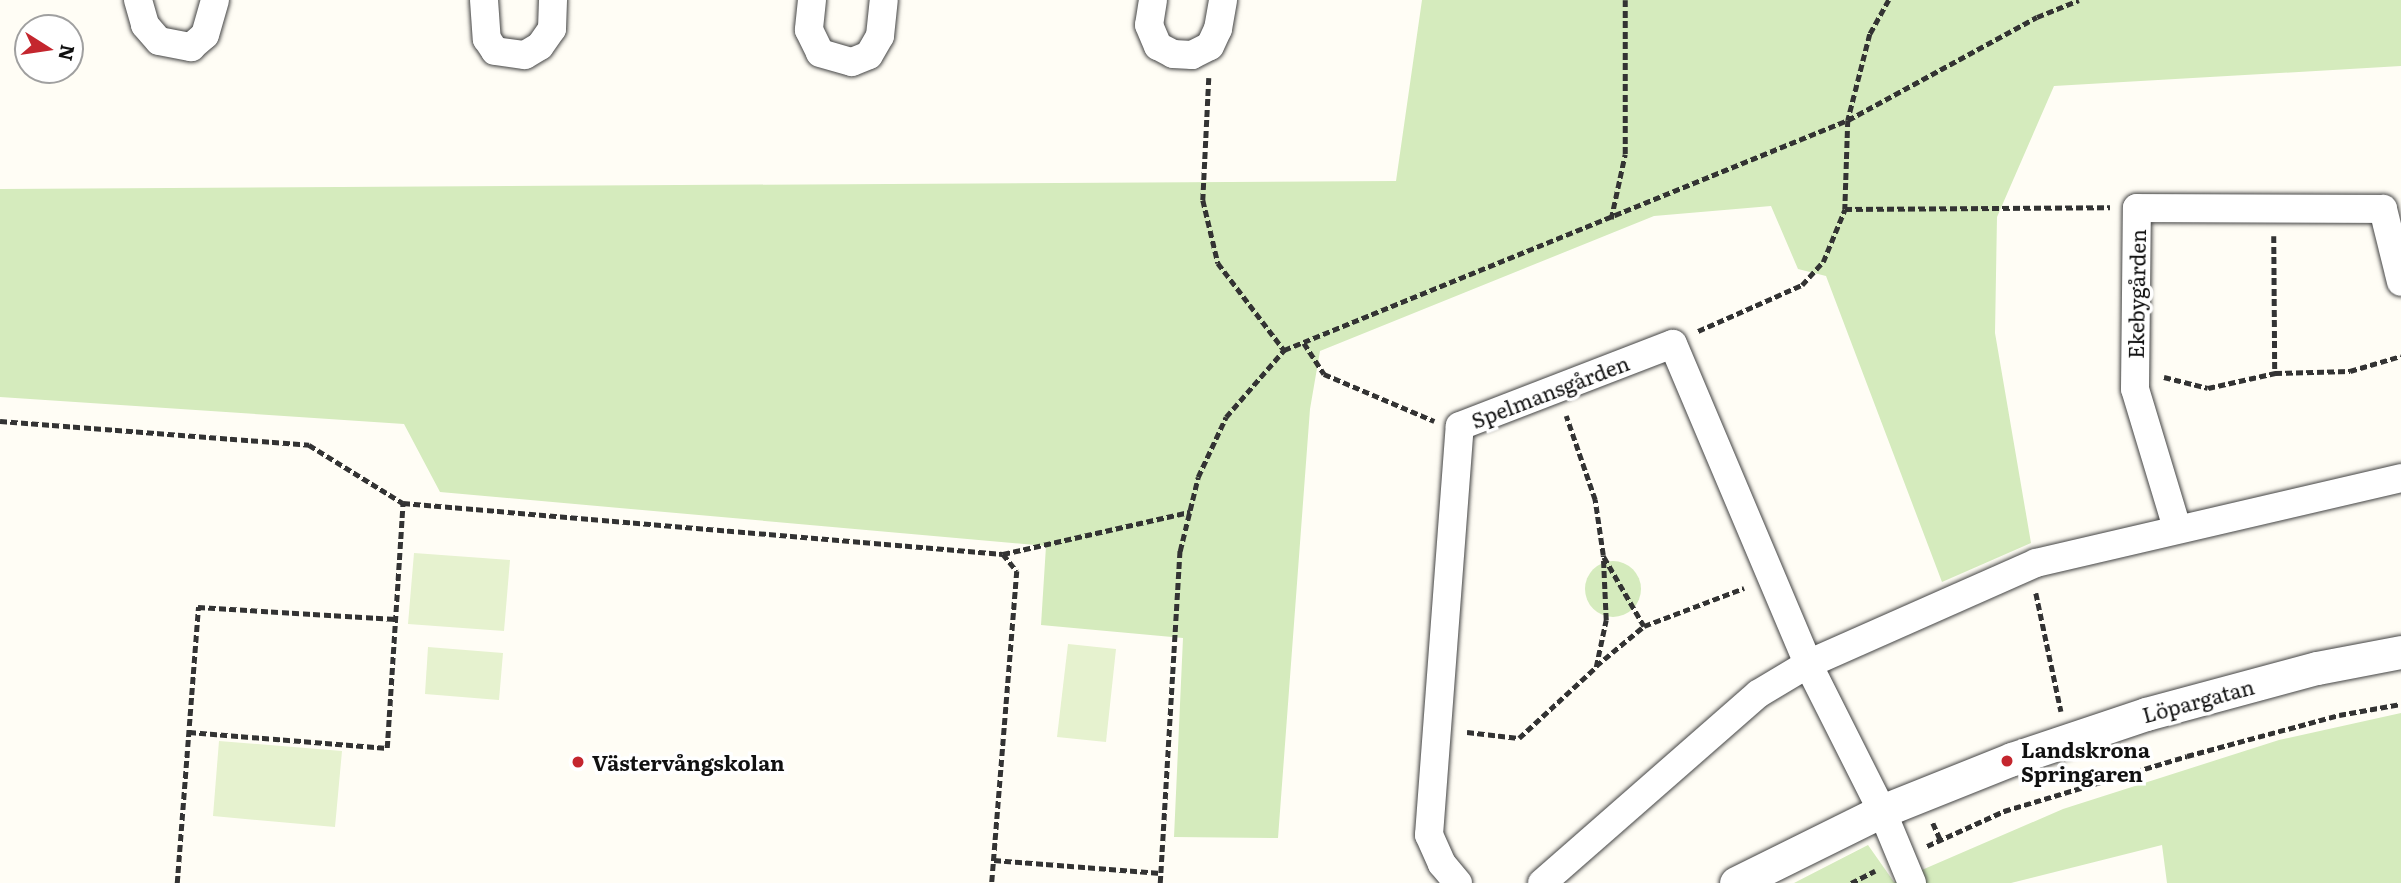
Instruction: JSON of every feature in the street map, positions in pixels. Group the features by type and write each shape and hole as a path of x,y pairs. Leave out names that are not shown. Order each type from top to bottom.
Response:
{"street":[{"path":"138,0 145,25 159,41 191,47 205,35 215,0"},
{"path":"484,0 486,39 495,51 525,55 540,46 552,29 553,0"},
{"path":"812,0 809,30 820,53 852,62 869,55 880,36 884,0"},
{"path":"1153,0 1149,25 1158,46 1173,54 1192,55 1210,46 1218,29 1223,0"},
{"name":"Ekebygården","path":"2177,528 2135,389 2137,208 2383,209 2401,282"},
{"path":"1673,344 1808,664 1882,811 1906,871"},
{"name":"Spelmansgården","path":"1458,883 1442,864 1429,835 1460,426 1673,344"},
{"path":"1542,883 1758,694 1808,664 2030,565 2177,528 2401,478"},
{"name":"Löpargatan","path":"1736,883 1882,811 2007,761 2146,714 2317,668 2401,652"}],"path":[{"path":"1611,219 1625,154 1625,0"},
{"path":"1673,344 1730,314 1802,285 1823,262 1845,209 1848,120 1870,34 1889,0"},
{"path":"1160,883 1180,551 1198,477 1226,417 1284,350 1611,219 1848,120 2037,17 2079,0"},
{"path":"1210,46 1203,200 1218,263 1284,350"},
{"path":"1845,209 2137,208"},
{"path":"2274,209 2275,373"},
{"path":"1304,343 1324,374 1434,422 1460,426"},
{"path":"2135,389 2155,375 2208,388 2275,373 2350,371 2401,356"},
{"path":"1556,389 1595,499 1603,555 1606,620 1596,667"},
{"path":"0,421 309,445 403,503 1003,554 1190,512"},
{"path":"188,732 387,748 403,503"},
{"path":"992,883 1017,571 1003,554"},
{"path":"1603,555 1644,626"},
{"path":"2030,565 2062,714 2050,718"},
{"path":"1439,730 1519,738 1644,626 1772,578"},
{"path":"177,883 198,607 396,619"},
{"path":"1851,883 1906,871 2004,811 2200,752 2339,715 2401,704"},
{"path":"994,860 1161,873"}],"green space":[{"path":"1422,0 2401,0 2401,66 2054,86 1997,217 1995,333 2031,543 1942,582 1826,276 1798,269 1771,206 1654,216 1320,351 1310,409 1278,838 1174,837 1183,638 1041,625 1046,546 440,492 404,424 0,397 0,189 1396,181"},
{"path":"414,553 510,560 504,631 408,624"},
{"path":"1608,561 1618,561 1633,569 1639,578 1639,600 1633,609 1618,617 1608,617 1590,605 1585,594 1585,584 1597,566"},
{"path":"1068,644 1116,649 1106,742 1057,737"},
{"path":"428,647 503,653 499,700 425,694"},
{"path":"2401,713 2401,883 2167,883 2162,845 2011,883 1794,883 1868,845 1894,882 2063,809 2279,740"},
{"path":"219,741 342,751 335,827 213,816"}],"place":[{"name":"Landskrona Springaren","path":"2007,761"},
{"name":"Västervångskolan","path":"578,762"}]}
